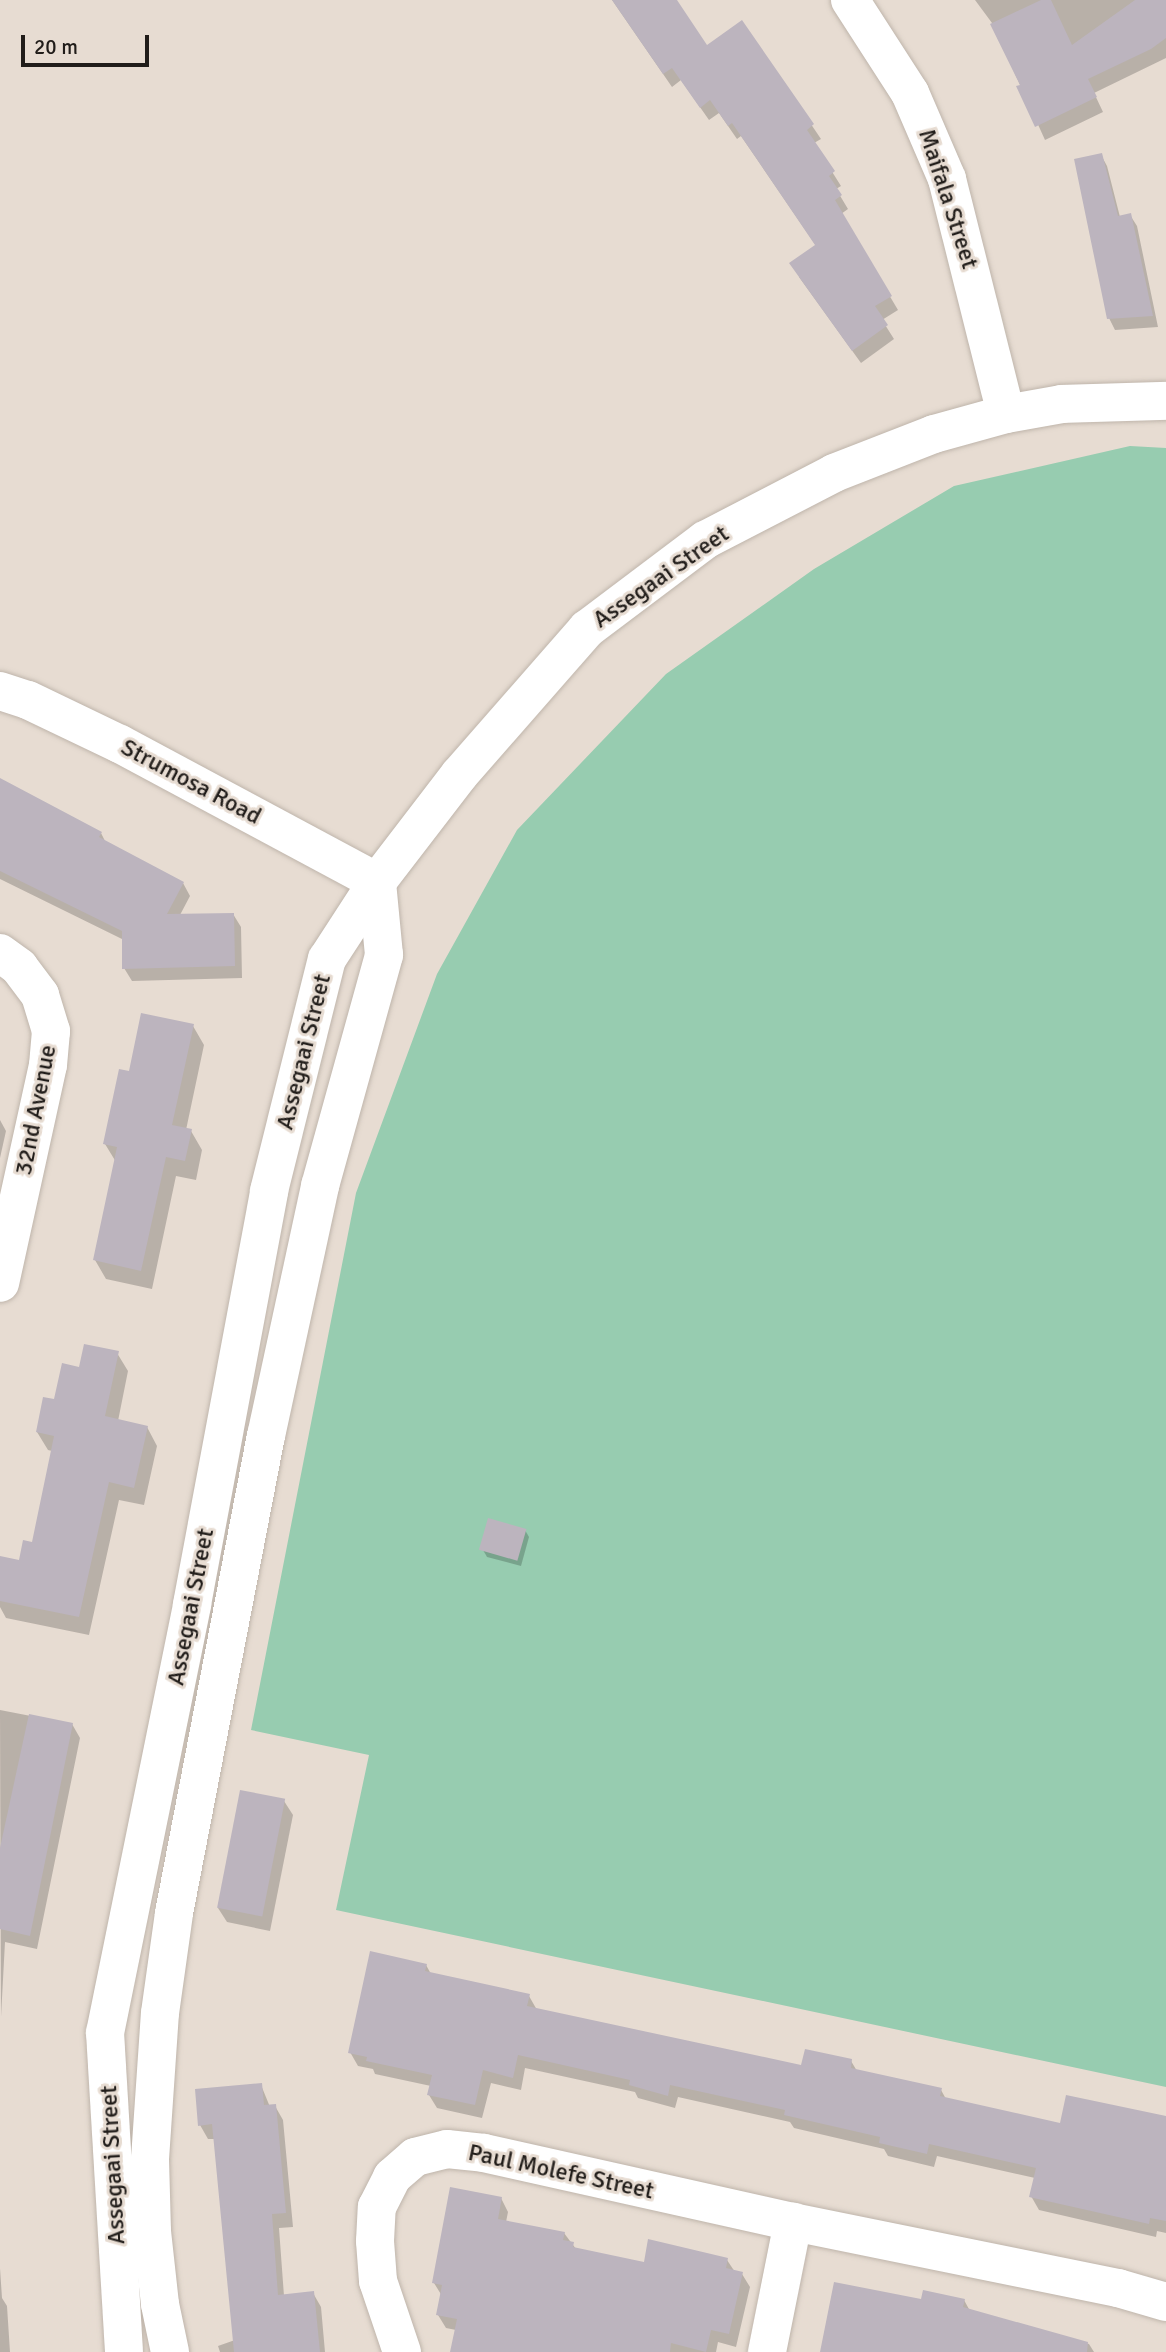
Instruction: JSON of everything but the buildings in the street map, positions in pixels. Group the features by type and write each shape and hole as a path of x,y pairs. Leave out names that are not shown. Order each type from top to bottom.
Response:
{"street":[{"name":"Maifala Street","path":"850,0 910,93 947,179 1006,414"},
{"name":"Assegaai Street","path":"124,2352 105,2033 192,1604 269,1191 327,959 377,882 460,774 587,629 705,540 834,473 934,434 1006,414 1062,404 1166,401"},
{"name":"Strumosa Road","path":"0,691 28,700 120,744 377,882"},
{"name":"Assegaai Street","path":"170,2352 160,2304 152,2231 150,2159 160,2012 172,1925 206,1737 320,1186 384,955 377,882"},
{"name":"32nd Avenue","path":"0,953 19,967 40,995 51,1031 48,1065 0,1283"},
{"name":"Paul Molefe Street","path":"402,2352 378,2281 375,2241 377,2207 392,2177 415,2157 447,2149 484,2153 793,2222 1118,2288 1166,2302"},
{"path":"767,2352 793,2222"}],"green space":[{"path":"1130,446 1166,448 1166,2087 336,1910 369,1755 251,1730 356,1193 437,974 517,830 666,674 814,569 954,486"}]}
